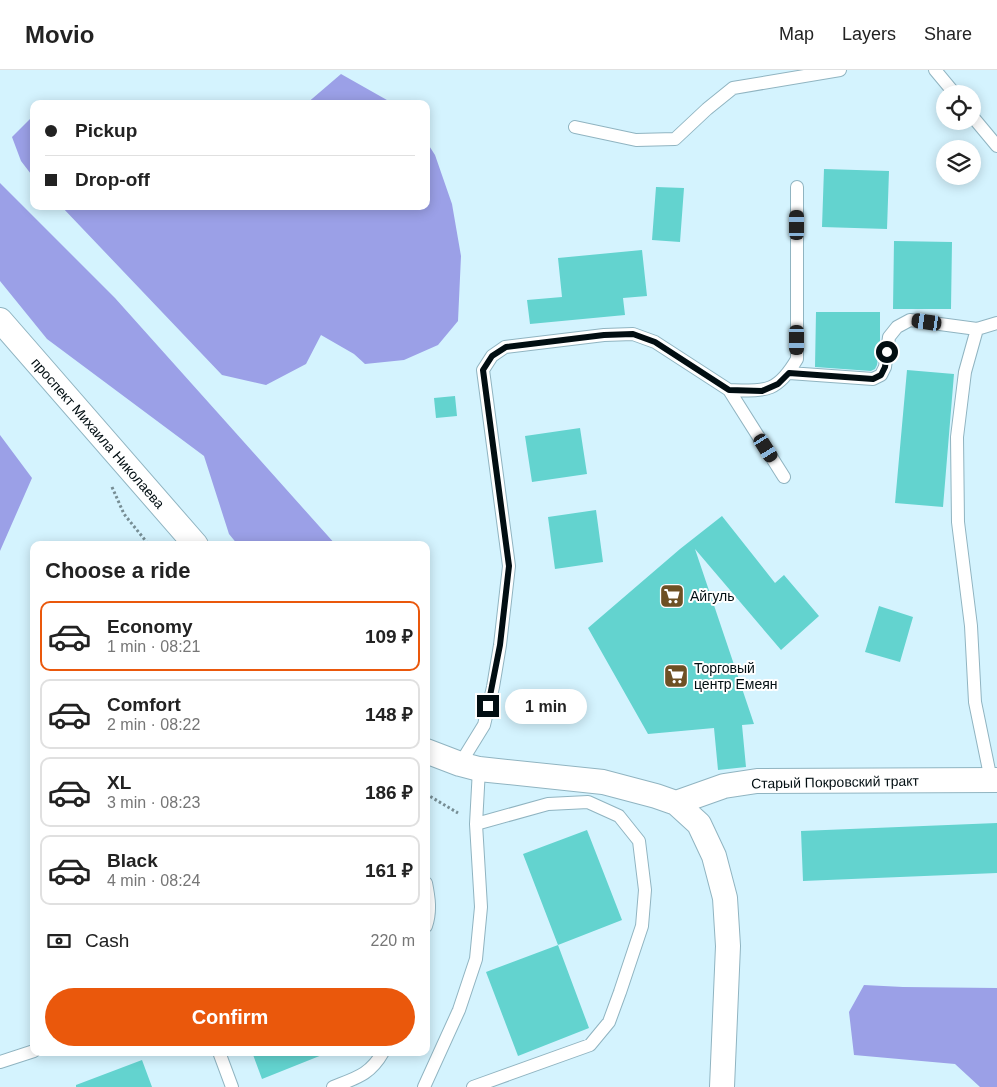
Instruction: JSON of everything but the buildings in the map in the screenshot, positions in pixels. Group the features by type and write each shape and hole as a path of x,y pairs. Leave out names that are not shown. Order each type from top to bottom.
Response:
{"street":[{"name":"проспект Михаила Николаева","path":"0,320 193,541"},
{"path":"430,751 469,766 603,782 656,796 676,803 699,824 714,856 725,898 728,946 722,1087"},
{"name":"Старый Покровский тракт","path":"676,803 724,786 757,781 994,780"}],"lane":[{"path":"575,126 636,140 675,139 733,88 840,70"},
{"path":"935,70 948,85"},
{"path":"981,127 997,146"},
{"path":"729,390 762,391 778,384 789,373 796,359 797,187"},
{"path":"789,373 873,379 881,375 885,367 889,337 897,327 910,320 977,329 997,322"},
{"path":"977,329 965,372 957,437 958,522 971,626 975,702 994,780"},
{"path":"424,1087 458,1010 476,959 481,907 476,824 469,766 484,725 493,687 509,566 483,370 492,356 506,347 604,335 633,334 655,342 729,390 784,477"},
{"path":"473,1087 590,1045 609,1022 612,1014 642,926 646,890 639,842 619,816 588,802 548,804 476,824"},
{"path":"430,899 430,915"},
{"path":"0,1062 30,1052"},
{"path":"220,1056 232,1087"},
{"path":"333,1087 366,1073 376,1065 381,1056"}],"path":[{"path":"430,796 476,824"}],"water":[{"path":"341,74 387,100 311,100"},
{"path":"30,119 30,173 21,161 12,137"},
{"path":"430,147 435,155 452,204 461,256 458,321 438,345 404,360 365,364 354,354 321,335 306,364 266,385 222,375 65,210 430,210"},
{"path":"0,183 115,298 332,541 235,541 229,534 204,456 47,339 0,281"},
{"path":"0,435 32,478 0,551"},
{"path":"864,985 997,988 997,1087 980,1087 955,1064 854,1055 849,1012"}],"place":[{"name":"Айгуль","path":"672,596"},
{"name":"Торговый центр Емеян","path":"676,676"}],"route":[{"path":"488,706 500,645 509,566 483,370 492,356 506,347 604,335 633,334 655,342 729,390 762,391 778,384 789,373 873,379 881,375 885,367 887,352"}]}
